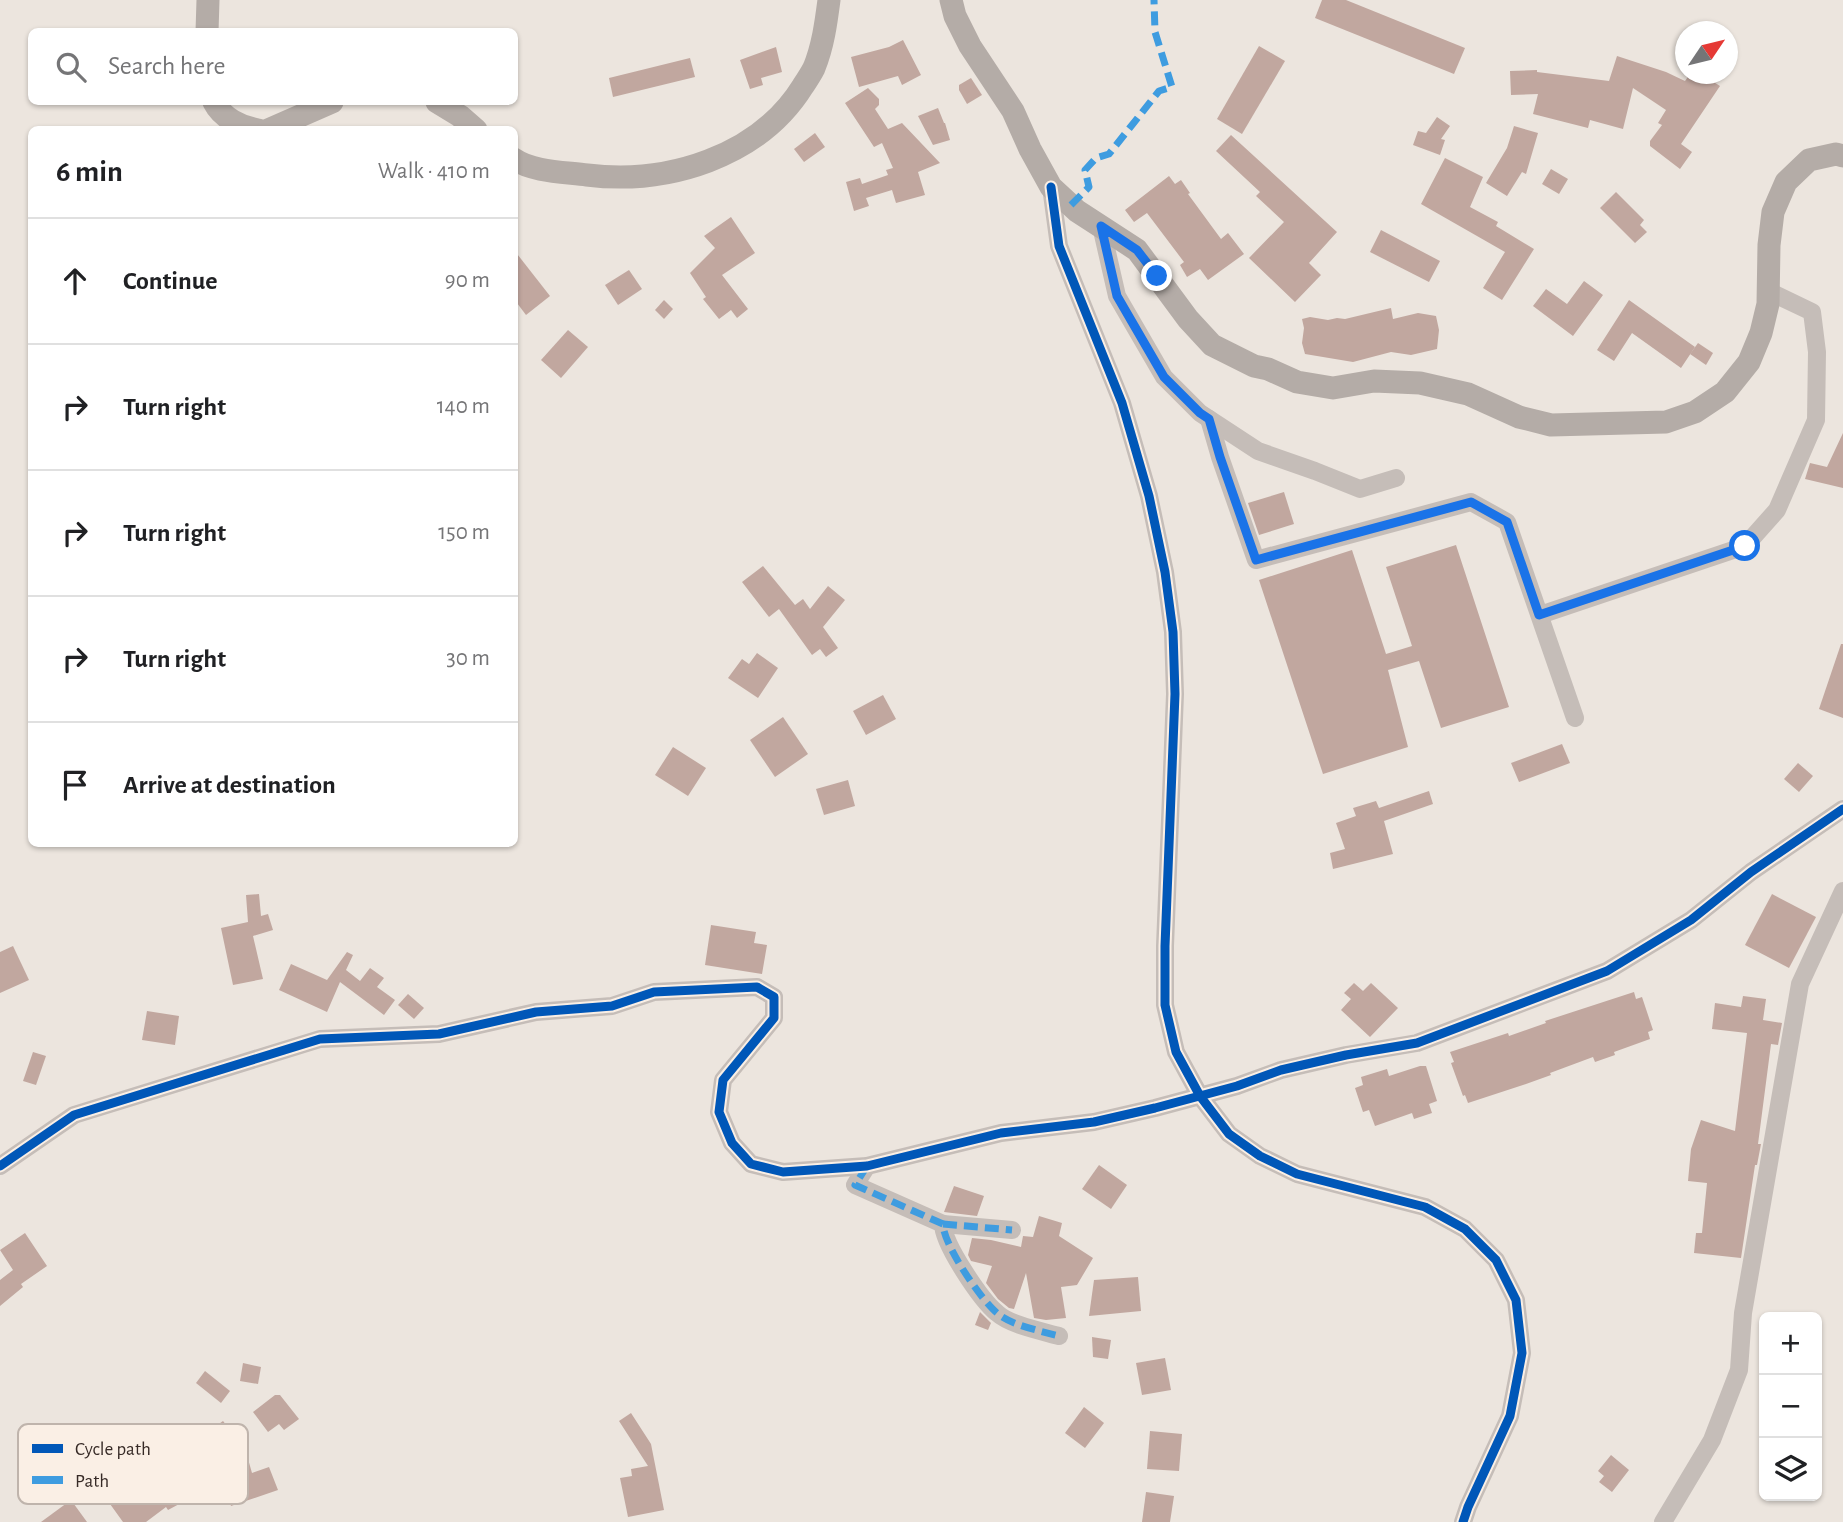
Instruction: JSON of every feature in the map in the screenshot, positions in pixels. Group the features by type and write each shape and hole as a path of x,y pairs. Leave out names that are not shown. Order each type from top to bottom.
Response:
{"main road":[{"path":"207,28 208,0"},
{"path":"518,161 545,170 608,177 650,175 698,165 742,145 771,124 793,103 813,70 825,32 829,0"},
{"path":"951,0 955,16 970,46 1013,110 1051,187 1077,211 1137,250 1188,319 1212,345 1254,366 1297,382 1333,388 1374,381 1420,383 1468,394 1519,417 1551,425 1665,422 1695,412 1725,392 1749,362 1761,333 1768,304 1769,245 1773,212 1786,182 1809,160 1836,154 1843,156"},
{"path":"216,105 218,110 242,126"},
{"path":"277,126 325,105"},
{"path":"442,105 471,126"}],"street":[{"path":"1051,187 1059,246 1122,403 1149,496 1165,572 1173,632 1175,694 1165,1005 1176,1052 1200,1096 1229,1134 1259,1156 1297,1174 1425,1208 1465,1229 1496,1260 1516,1300 1522,1353 1510,1416 1462,1522"},
{"path":"1101,226 1117,296 1164,377 1200,413 1258,451 1360,489 1396,478"},
{"path":"1539,615 1745,546 1777,510 1815,420 1816,352 1812,312 1768,291"},
{"path":"1209,419 1256,560 1471,502 1507,522 1575,718"},
{"path":"0,1166 74,1115 320,1039 439,1034 536,1012 612,1006 654,992 757,988 774,998 774,1018 723,1080 719,1112 732,1143 751,1164 783,1172 867,1166 1001,1133 1094,1122 1237,1086 1281,1070 1346,1055 1418,1043 1607,971 1691,920 1751,872 1843,809"},
{"path":"1662,1522 1712,1440 1739,1370 1743,1313 1800,984 1843,891"},
{"path":"867,1166 855,1185 943,1224 1012,1230"},
{"path":"943,1224 943,1233 957,1259 979,1293 998,1314 1027,1328 1059,1336"}],"building":[{"path":"1322,0 1346,0 1465,48 1454,74 1315,18"},
{"path":"903,40 921,75 902,85 898,76 859,87 851,57 889,47"},
{"path":"1259,46 1285,61 1242,134 1217,119"},
{"path":"776,47 782,72 761,78 763,85 750,89 740,60"},
{"path":"1617,56 1675,76 1675,84 1720,86 1681,144 1692,152 1680,169 1650,146 1650,141 1662,125 1658,123 1666,110 1633,88 1623,129 1590,120 1588,128 1533,114 1538,94 1511,95 1510,71 1537,70 1609,81"},
{"path":"690,58 695,77 613,97 609,78"},
{"path":"971,78 982,95 967,104 959,85"},
{"path":"868,88 879,99 879,105 875,109 888,129 902,123 940,163 918,172 925,195 896,203 892,190 866,198 869,206 854,211 846,182 860,178 862,184 888,175 886,170 893,168 882,143 874,147 845,103"},
{"path":"938,108 950,140 933,145 918,116"},
{"path":"1437,117 1450,126 1441,139 1445,140 1440,155 1413,145 1418,131 1426,133"},
{"path":"1514,126 1538,133 1526,174 1522,172 1507,196 1486,183 1507,148"},
{"path":"815,133 825,147 804,162 794,149"},
{"path":"1231,135 1337,232 1309,263 1321,275 1295,302 1249,258 1284,222 1256,196 1260,192 1216,151"},
{"path":"1445,158 1483,177 1470,207 1498,222 1496,226 1534,249 1502,300 1483,288 1505,252 1421,204"},
{"path":"1551,169 1568,179 1559,194 1542,184"},
{"path":"1169,176 1175,184 1181,180 1221,239 1228,233 1244,254 1208,280 1200,269 1187,277 1180,265 1184,262 1147,213 1134,222 1125,210"},
{"path":"1616,192 1644,220 1640,225 1647,232 1635,243 1600,208"},
{"path":"731,217 755,253 722,275 748,309 737,318 731,310 719,319 703,299 706,297 690,273 715,248 704,236"},
{"path":"1381,230 1440,261 1429,282 1370,252"},
{"path":"518,255 550,296 526,315 518,304"},
{"path":"629,270 642,289 618,305 605,285"},
{"path":"1584,281 1603,295 1573,336 1533,306 1546,289 1567,304"},
{"path":"664,300 673,309 664,319 655,310"},
{"path":"1629,300 1695,347 1681,368 1632,333 1614,361 1597,350"},
{"path":"1391,308 1393,319 1418,313 1436,316 1439,330 1437,349 1411,355 1391,352 1353,362 1305,354 1302,319 1345,319"},
{"path":"568,330 588,347 561,378 541,360"},
{"path":"1698,343 1713,353 1706,365 1690,354"},
{"path":"1843,433 1843,488 1805,479 1810,463 1827,467"},
{"path":"1284,492 1294,524 1259,535 1248,503"},
{"path":"1456,545 1509,707 1441,728 1419,661 1388,670 1408,747 1323,774 1259,580 1352,550 1386,654 1412,646 1386,567"},
{"path":"763,566 795,605 803,599 810,609 828,586 845,600 823,627 838,648 826,657 820,649 812,655 779,609 769,617 742,582"},
{"path":"1843,644 1843,718 1819,709"},
{"path":"757,653 778,668 758,698 728,678 742,659 749,664"},
{"path":"883,695 896,719 866,735 853,711"},
{"path":"783,717 808,754 775,777 750,740"},
{"path":"1562,744 1570,763 1519,782 1511,763"},
{"path":"673,747 706,768 688,796 655,775"},
{"path":"1798,763 1813,776 1799,792 1784,779"},
{"path":"848,780 855,806 824,815 816,789"},
{"path":"1429,791 1433,804 1384,821 1393,854 1333,869 1330,853 1345,849 1336,823 1356,816 1353,808 1376,801 1379,808"},
{"path":"259,894 261,916 268,914 273,930 253,936 263,979 233,985 221,928 248,922 246,895"},
{"path":"1772,894 1816,917 1789,968 1745,945"},
{"path":"711,925 756,932 754,943 767,945 762,974 705,965"},
{"path":"13,946 29,980 0,993 0,952"},
{"path":"347,952 353,955 346,970 360,981 370,968 384,978 377,987 395,1000 384,1015 340,982 327,1012 279,990 291,964 327,980"},
{"path":"1354,983 1363,991 1371,983 1398,1008 1370,1037 1341,1010 1351,999 1344,993"},
{"path":"1634,992 1636,999 1642,997 1653,1030 1648,1032 1650,1039 1614,1052 1615,1055 1595,1062 1593,1057 1550,1073 1551,1075 1468,1103 1465,1095 1463,1096 1451,1063 1454,1062 1450,1052 1508,1033 1509,1036 1546,1023 1545,1021"},
{"path":"408,994 424,1008 414,1019 398,1005"},
{"path":"1743,996 1766,999 1763,1020 1782,1023 1778,1045 1771,1044 1758,1144 1761,1144 1755,1165 1741,1258 1694,1253 1696,1233 1702,1233 1707,1183 1688,1181 1691,1149 1701,1120 1735,1131 1747,1033 1712,1029 1715,1003 1741,1007"},
{"path":"147,1011 179,1016 175,1045 142,1040"},
{"path":"33,1052 46,1056 36,1085 23,1081"},
{"path":"1426,1066 1437,1101 1429,1104 1432,1113 1414,1119 1412,1113 1375,1126 1369,1110 1363,1112 1355,1088 1363,1085 1361,1077 1387,1069 1389,1076"},
{"path":"1099,1165 1127,1185 1111,1209 1082,1189"},
{"path":"954,1186 984,1196 977,1216 944,1212"},
{"path":"1039,1216 1062,1223 1059,1236 1093,1258 1077,1285 1061,1287 1066,1318 1034,1318 1026,1273 1014,1309 1009,1308 986,1283 992,1266 971,1261 968,1255 972,1238 1021,1247 1023,1236 1033,1237"},
{"path":"25,1233 47,1266 21,1284 23,1287 0,1306 0,1280 13,1270 0,1250"},
{"path":"1138,1277 1141,1311 1089,1316 1094,1280"},
{"path":"980,1312 991,1323 988,1330 975,1325"},
{"path":"1092,1337 1111,1340 1108,1359 1093,1357"},
{"path":"1165,1358 1171,1390 1142,1395 1136,1363"},
{"path":"243,1363 261,1367 258,1384 240,1381"},
{"path":"205,1371 230,1391 221,1403 196,1383"},
{"path":"275,1395 280,1395 299,1419 284,1430 279,1424 268,1432 253,1412"},
{"path":"1084,1407 1104,1423 1085,1448 1065,1433"},
{"path":"631,1413 651,1444 664,1510 628,1517 620,1478 632,1476 631,1469 648,1466 619,1421"},
{"path":"1150,1431 1182,1434 1179,1471 1147,1469"},
{"path":"1611,1455 1629,1470 1612,1492 1599,1482 1604,1476 1598,1471"},
{"path":"248,1459 252,1473 269,1467 278,1490 248,1500"},
{"path":"1146,1492 1174,1496 1170,1522 1142,1522"},
{"path":"66,1504 74,1504 87,1522 41,1522"},
{"path":"110,1504 179,1504 168,1510 166,1507 146,1522 123,1522"}],"marked path":[{"path":"1071,205 1089,187 1085,170 1096,158 1109,154 1159,91 1172,87 1155,32 1154,0"},
{"path":"867,1166 855,1185 943,1224 949,1245 964,1271 997,1313 1018,1324 1059,1336"},
{"path":"943,1224 1012,1230"}],"cycle path":[{"path":"1051,187 1059,246 1122,403 1149,496 1165,572 1173,632 1175,694 1165,1005 1176,1052 1200,1096 1229,1134 1260,1156 1297,1174 1425,1207 1465,1229 1496,1260 1516,1300 1522,1353 1510,1416 1463,1522"},
{"path":"0,1166 74,1115 320,1039 439,1034 536,1012 612,1006 654,992 757,987 774,997 774,1018 723,1080 719,1112 732,1143 751,1164 783,1172 867,1166 1001,1133 1094,1122 1237,1086 1281,1070 1417,1043 1607,971 1691,920 1751,872 1843,809"}],"route":[{"path":"1157,276 1137,250 1101,226 1117,296 1164,377 1209,419 1256,560 1471,502 1507,522 1539,615 1745,546"}]}
